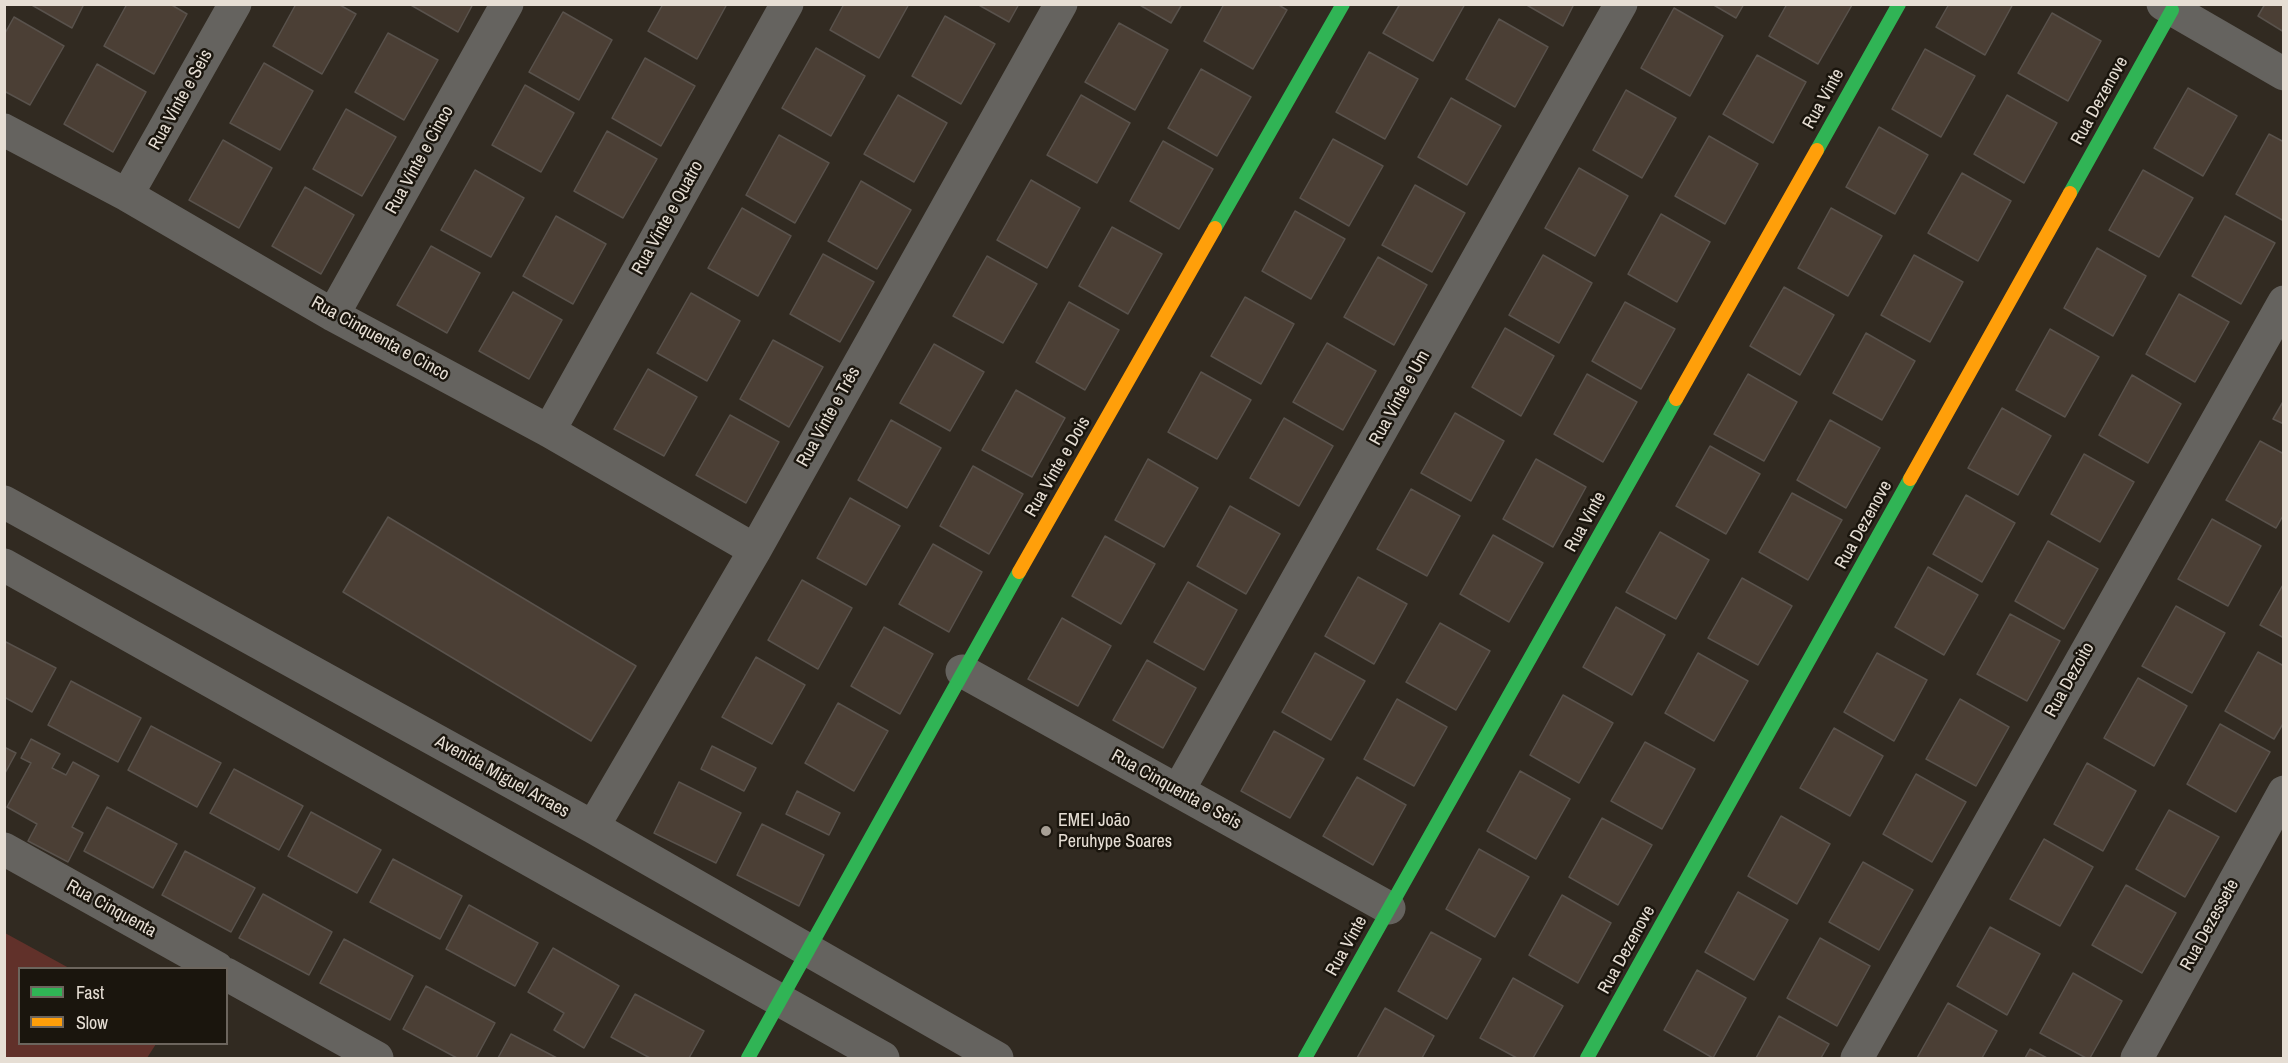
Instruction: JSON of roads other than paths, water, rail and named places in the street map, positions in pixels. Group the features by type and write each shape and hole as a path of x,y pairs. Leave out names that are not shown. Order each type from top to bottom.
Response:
{"street":[{"name":"Rua Vinte e Seis","path":"127,195 235,4"},
{"name":"Rua Vinte e Cinco","path":"333,315 507,4"},
{"name":"Rua Vinte e Quatro","path":"549,431 787,4"},
{"name":"Rua Vinte e Três","path":"593,827 754,550 1061,4"},
{"name":"Rua Vinte e Dois","path":"748,1059 963,671 1343,4"},
{"name":"Rua Vinte e Um","path":"1178,791 1621,4"},
{"name":"Rua Vinte","path":"1305,1059 1899,4"},
{"path":"2168,7 2283,74"},
{"name":"Rua Dezenove","path":"1587,1059 2168,7"},
{"name":"Rua Cinquenta e Cinco","path":"4,130 127,195 333,315 549,431 754,550"},
{"name":"Rua Dezoito","path":"1857,1059 2283,302"},
{"name":"Avenida Miguel Arraes","path":"4,502 593,827 998,1059"},
{"path":"4,565 883,1059"},
{"name":"Rua Cinquenta e Seis","path":"963,671 1389,908"},
{"name":"Rua Dezessete","path":"2137,1059 2283,792"},
{"name":"Rua Cinquenta","path":"4,849 213,967"},
{"path":"228,975 377,1059"}],"place":[{"name":"EMEI João Peruhype Soares","path":"1046,831"}]}
